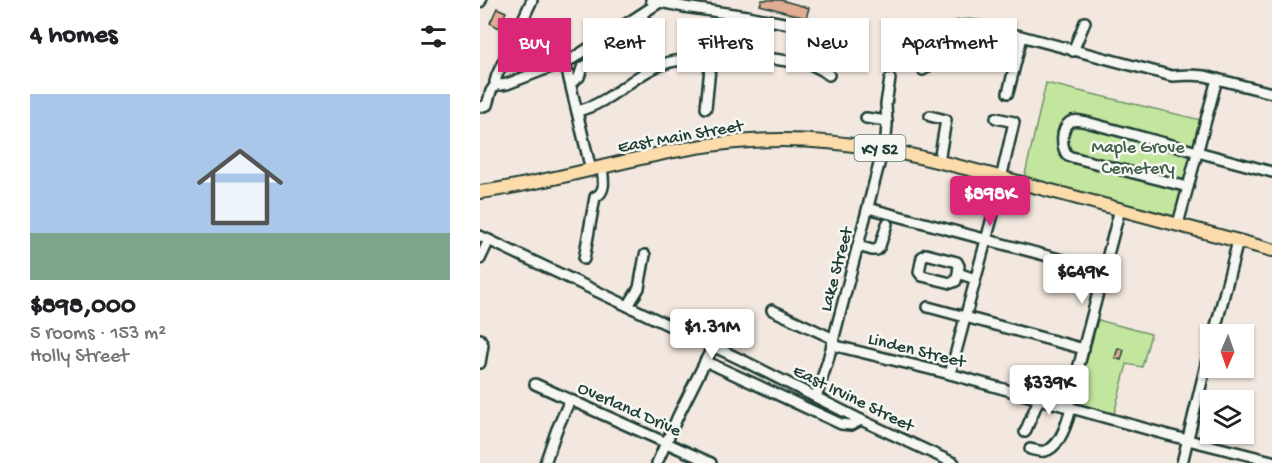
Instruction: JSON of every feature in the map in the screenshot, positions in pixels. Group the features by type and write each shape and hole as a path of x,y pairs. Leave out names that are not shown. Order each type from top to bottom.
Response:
{"main road":[{"name":"East Main Street","path":"480,192 532,183 690,148 752,141 842,142 939,161 1272,250"}],"street":[{"path":"480,107 487,105 491,91 496,84 497,75 532,0"},
{"path":"571,58 640,15 655,1 786,23"},
{"path":"571,84 579,77 583,67 645,27 646,23 640,15"},
{"path":"1073,51 1085,22"},
{"path":"1017,36 1172,76 1197,75 1272,93"},
{"path":"1008,93 1022,37"},
{"path":"774,59 802,62 829,75"},
{"path":"577,111 598,103 661,64 677,61"},
{"path":"496,84 507,84 539,72"},
{"path":"568,72 577,111 603,189 600,195 595,197 584,259"},
{"path":"706,108 710,72"},
{"name":"Lake Street","path":"816,397 833,342 884,149 886,104 890,79"},
{"path":"1178,224 1216,79"},
{"path":"930,116 946,120 939,161"},
{"path":"866,118 887,121"},
{"path":"950,374 986,240 1014,122 996,118"},
{"path":"1188,187 1068,156 1064,151 1064,133 1071,121 1076,120 1272,172"},
{"path":"867,208 1104,271"},
{"path":"1030,450 1045,451 1053,446 1064,429 1120,209"},
{"path":"858,246 877,250 887,224"},
{"path":"480,259 485,238"},
{"name":"East Irvine Street","path":"485,238 712,346 938,460 954,463"},
{"path":"1217,324 1238,241"},
{"path":"926,254 957,262 958,273 956,281 951,283 922,276 919,272 922,257 926,254"},
{"path":"628,306 639,288 645,255"},
{"path":"958,273 975,279"},
{"path":"928,307 1084,349"},
{"name":"Linden Street","path":"772,310 833,342 1272,461"},
{"path":"480,363 483,350 481,340"},
{"path":"657,463 712,346"},
{"path":"705,361 841,424 851,425 861,420"},
{"path":"1182,463 1203,378"},
{"name":"Overland Drive","path":"535,384 711,463"},
{"path":"1025,432 1039,399"},
{"path":"545,463 570,400"}],"green space":[{"name":"Maple Grove Cemetery","path":"1046,83 1201,120 1175,216 1024,179"},
{"path":"1098,320 1151,334 1142,367 1127,364 1114,414 1075,403"}],"building":[{"path":"762,0 781,0 809,8 806,18 760,5"},
{"path":"497,8 506,12 503,18 498,18 498,27 490,23"},
{"path":"1118,348 1124,350 1121,360 1115,358"}]}
